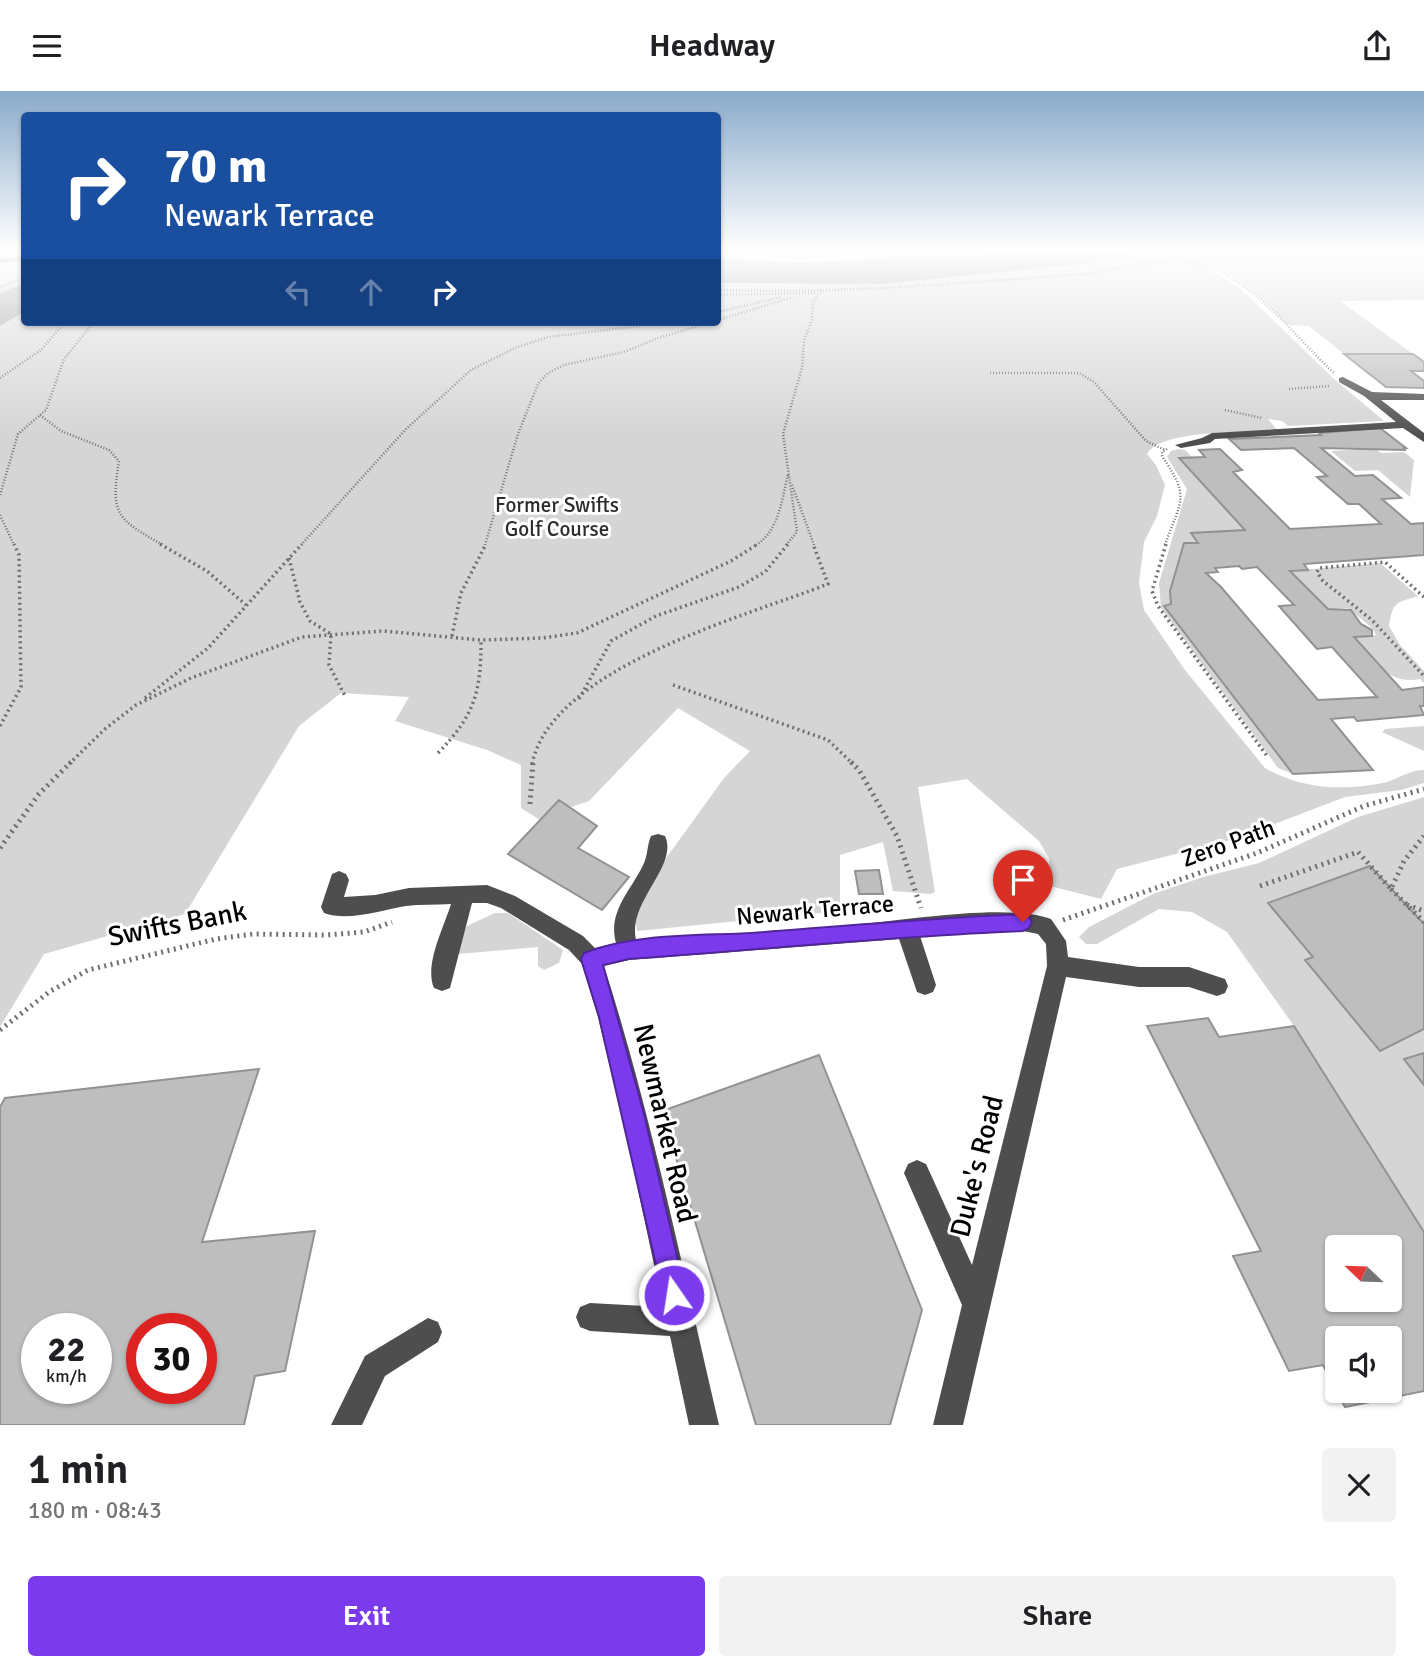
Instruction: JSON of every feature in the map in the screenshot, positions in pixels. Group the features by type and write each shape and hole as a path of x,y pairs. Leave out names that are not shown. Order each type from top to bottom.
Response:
{"street":[{"path":"1330,386 1346,384 1369,396 1424,439"},
{"path":"1369,396 1424,397"},
{"path":"1181,445 1206,441 1212,436 1405,425"},
{"path":"629,950 624,929 626,918 629,907 654,867 658,856 658,842"},
{"path":"339,880 331,907 375,904 409,897 487,894 508,902 576,943 591,959"},
{"path":"442,981 445,957 464,895"},
{"name":"Newark Terrace","path":"591,959 629,950 918,928 1023,922 1044,926"},
{"name":"Duke's Road","path":"948,1425 975,1303 1058,965 1056,941 1044,926"},
{"path":"918,928 925,985"},
{"name":"Newmarket Road","path":"591,959 609,1017 635,1124 704,1425"},
{"path":"1058,965 1139,977 1189,977 1217,986"},
{"path":"917,1173 975,1303"},
{"path":"590,1317 679,1322"},
{"path":"346,1425 375,1366 428,1332"}],"path":[{"path":"721,319 742,312"},
{"path":"579,699 611,641 656,616 698,600 728,593 771,565 797,532 783,434 803,367 804,340 812,312"},
{"path":"1269,312 1346,384"},
{"path":"0,377 41,350 62,326"},
{"path":"0,495 18,434 40,415 50,400 64,359 91,326"},
{"path":"0,848 38,794 105,729 208,648 406,429 471,370 515,348 548,337 640,326"},
{"path":"452,636 461,593 489,537 518,434 543,379 548,373 564,365 624,352 698,326"},
{"path":"990,373 1079,373 1094,382 1146,441 1166,450"},
{"path":"1289,389 1330,386"},
{"path":"40,415 61,431 109,450 119,461 114,492 117,510 130,526 207,571 246,605"},
{"path":"1181,445 1166,450 1162,456 1180,483 1182,497 1152,590 1158,606 1267,756"},
{"path":"136,705 191,678 302,637 383,631 481,640 542,638 577,633 731,561 764,540 777,518 788,474"},
{"path":"530,804 535,752 568,706 601,680 667,646 828,584 788,474"},
{"path":"0,515 19,555 21,687 0,726"},
{"path":"289,557 293,581 310,621 331,634"},
{"path":"1424,597 1385,562 1319,568 1317,572 1323,581 1373,620 1424,676"},
{"path":"331,634 329,665 345,696"},
{"path":"438,753 472,713 481,681 481,640"},
{"path":"1415,668 1424,667"},
{"path":"673,685 828,740 859,770 897,836 918,928"},
{"name":"Zero Path","path":"1044,926 1257,853 1364,806 1424,789"},
{"path":"1391,889 1404,861 1424,835"},
{"path":"1260,886 1358,852 1403,903 1424,920"},
{"name":"Swifts Bank","path":"0,1030 40,998 89,970 216,939 253,934 326,935 364,932 397,921 405,912 409,897"},
{"path":"1403,903 1424,911"}],"green space":[{"name":"Former Swifts Golf Course","path":"721,312 1265,312 1333,378 1384,421 1288,426 1282,421 1268,419 1278,431 1207,433 1169,440 1155,446 1147,454 1156,465 1165,485 1157,516 1144,542 1139,583 1144,610 1185,670 1265,768 1308,784 1337,787 1383,783 1424,770 1424,783 1401,790 1345,797 1238,838 1117,869 1101,899 1050,886 1049,858 1039,841 967,779 918,787 935,892 893,891 883,842 840,855 840,911 637,931 633,904 724,778 750,751 678,708 589,801 571,807 559,800 540,820 521,808 521,765 487,750 395,721 409,697 341,693 299,726 185,914 44,954 0,1027 0,326 21,314 21,326 721,326"},
{"path":"1275,312 1355,312 1413,354 1344,354 1309,326 1288,325"},
{"path":"1375,449 1381,453 1404,452 1414,460 1410,497 1378,470 1355,471 1331,451"},
{"path":"1185,450 1193,458 1180,459 1245,530 1192,533 1198,543 1184,543 1171,604 1164,606 1293,774 1278,768 1161,608 1159,583 1187,489 1167,457 1171,451"},
{"path":"1380,563 1418,596 1394,607 1389,626 1400,645 1424,671 1424,683 1420,679 1398,678 1382,669 1354,637 1376,635 1373,629 1348,608 1328,609 1290,571"},
{"path":"1424,726 1424,751 1382,732 1385,729"},
{"path":"1424,797 1424,1232 1294,1026 1227,932 1192,912 1159,909 1097,944 1086,944 1079,937 1089,927 1153,894 1203,877 1259,863 1358,817"},
{"path":"495,913 508,913 563,950 559,963 544,970 538,966 538,947 458,954 451,944 467,926"}],"shaded area":[{"path":"0,312 21,312 21,314 0,326"}],"building":[{"path":"1344,354 1413,354 1424,362 1424,371 1411,371 1424,381 1424,388 1386,387"},
{"path":"1380,428 1406,448 1321,448 1355,476 1373,475 1401,498 1382,499 1411,524 1424,523 1424,555 1304,564 1308,570 1290,571 1328,609 1351,610 1361,624 1372,630 1372,636 1354,637 1402,690 1424,687 1424,706 1420,706 1424,715 1357,721 1354,717 1331,719 1373,770 1293,774 1164,606 1171,604 1170,591 1184,543 1198,543 1191,533 1245,530 1179,458 1205,457 1199,450 1220,449 1242,470 1233,472 1290,529 1381,524 1359,504 1348,504 1317,477 1327,476 1294,448 1241,450 1229,439 1321,435 1319,433","holes":["1239,566 1242,569 1257,567 1294,605 1279,606 1317,649 1332,647 1377,697 1318,700 1206,573 1218,572 1215,568"]},
{"path":"559,800 597,826 578,848 629,877 602,910 508,854"},
{"path":"1370,866 1424,924 1424,1029 1380,1051 1305,960 1313,957 1268,903"},
{"path":"879,870 883,894 859,894 855,871"},
{"path":"1208,1018 1219,1037 1294,1026 1424,1232 1424,1391 1402,1395 1402,1326 1325,1326 1325,1369 1323,1365 1289,1371 1233,1256 1261,1251 1147,1026"},
{"path":"1424,1053 1424,1085 1404,1059"},
{"path":"819,1055 922,1310 890,1425 756,1425 662,1111"},
{"path":"259,1069 202,1242 315,1231 285,1371 255,1376 244,1425 0,1425 0,1107 5,1098"},
{"path":"1343,1403 1365,1403 1345,1407"}],"route":[{"path":"674,1295 633,1114 609,1017 591,959 629,950 859,934 928,926 1023,922"}]}
